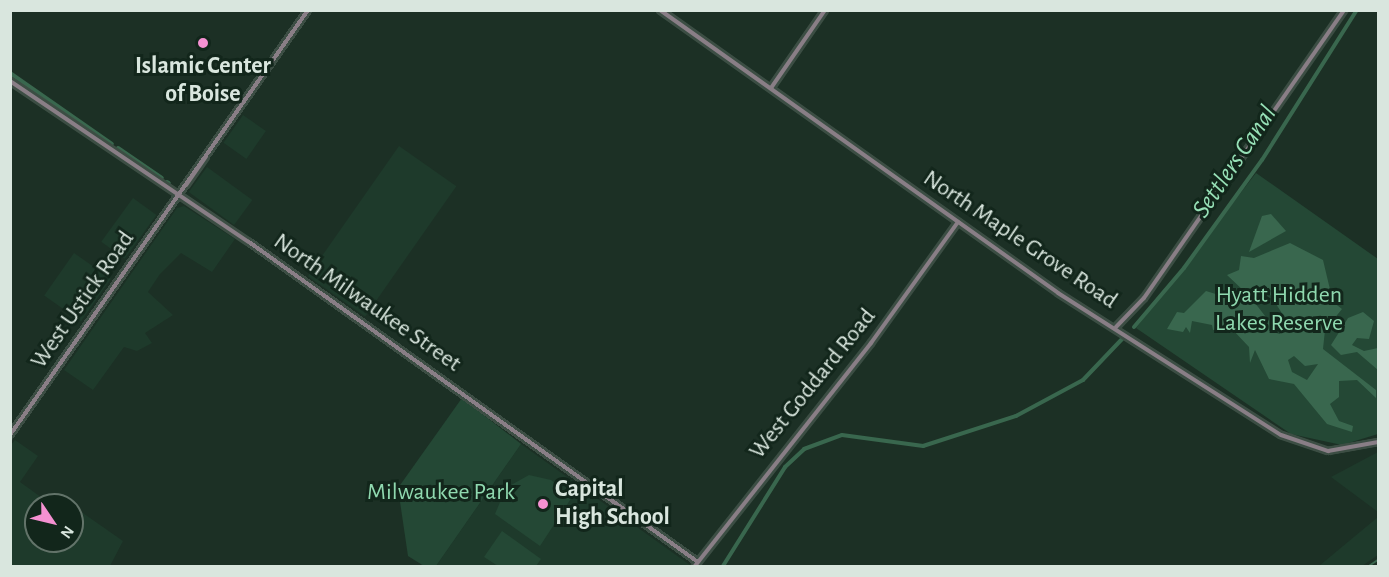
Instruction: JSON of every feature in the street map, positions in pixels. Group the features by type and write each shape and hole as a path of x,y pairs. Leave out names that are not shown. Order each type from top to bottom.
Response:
{"main road":[{"name":"West Ustick Road","path":"10,435 308,10"},
{"name":"North Maple Grove Road","path":"660,10 958,222 1299,445 1333,452 1378,442"},
{"path":"771,88 825,10"},
{"path":"1116,327 1144,298 1344,10"},
{"name":"North Milwaukee Street","path":"10,81 178,196 696,564"},
{"name":"West Goddard Road","path":"696,564 871,343 958,222"}],"shaded area":[{"path":"243,115 266,131 246,159 223,143"},
{"path":"399,146 456,186 365,316 308,276"},
{"path":"207,167 252,200 234,225 189,192"},
{"path":"133,198 156,215 125,259 101,242"},
{"path":"184,206 235,239 212,272 181,253 160,274 148,292 173,315 145,333 152,343 137,351 124,347 93,390 64,370 177,208"},
{"path":"1271,214 1286,231 1249,252 1262,216"},
{"path":"1290,243 1323,260 1333,302 1342,309 1325,330 1323,349 1376,390 1376,398 1357,380 1339,381 1339,397 1330,404 1339,421 1353,426 1352,432 1327,424 1294,384 1269,379 1255,350 1250,363 1249,347 1231,328 1213,330 1212,325 1192,321 1190,333 1186,327 1183,332 1167,329 1177,312 1184,313 1206,291 1248,304 1246,293 1227,275 1239,270 1241,256 1254,258","holes":["1268,291 1283,315 1280,334 1269,331 1269,321 1255,303 1266,302","1294,356 1305,366 1318,364 1307,380 1292,372 1288,360"]},
{"path":"74,253 111,279 81,321 44,296"},
{"path":"1363,312 1374,321 1369,339 1357,338 1352,345 1364,351 1378,348 1378,370 1357,352 1341,355 1331,345 1348,318"},
{"path":"15,440 38,456 20,482 35,493 24,493 24,553 84,553 84,514 123,541 110,566 11,566 10,446"},
{"name":"Capital High School","path":"521,444 690,565 436,566"},
{"path":"1378,452 1378,512 1331,477"},
{"path":"1378,517 1378,555 1362,566 1319,566"}],"green space":[{"name":"Hyatt Hidden Lakes Reserve","path":"1256,173 1378,259 1378,434 1342,445 1291,434 1136,328"},
{"name":"Milwaukee Park","path":"462,398 521,444 436,566 424,566 408,556 398,488"},
{"path":"529,475 551,480 572,497 540,546 495,514 506,488"},
{"path":"502,531 541,559 536,566 498,566 484,557"}],"waterway":[{"name":"Settlers Canal","path":"1134,327 1184,268 1262,160 1357,10"},
{"path":"10,73 112,144"},
{"path":"118,148 162,178"},
{"name":"Settlers Canal","path":"723,566 785,467 804,449 842,435 923,446 1016,416 1083,380 1123,338"},
{"path":"1369,566 1378,560"}],"place":[{"name":"Islamic Center of Boise","path":"203,43"},
{"name":"Capital High School","path":"543,504"}]}
